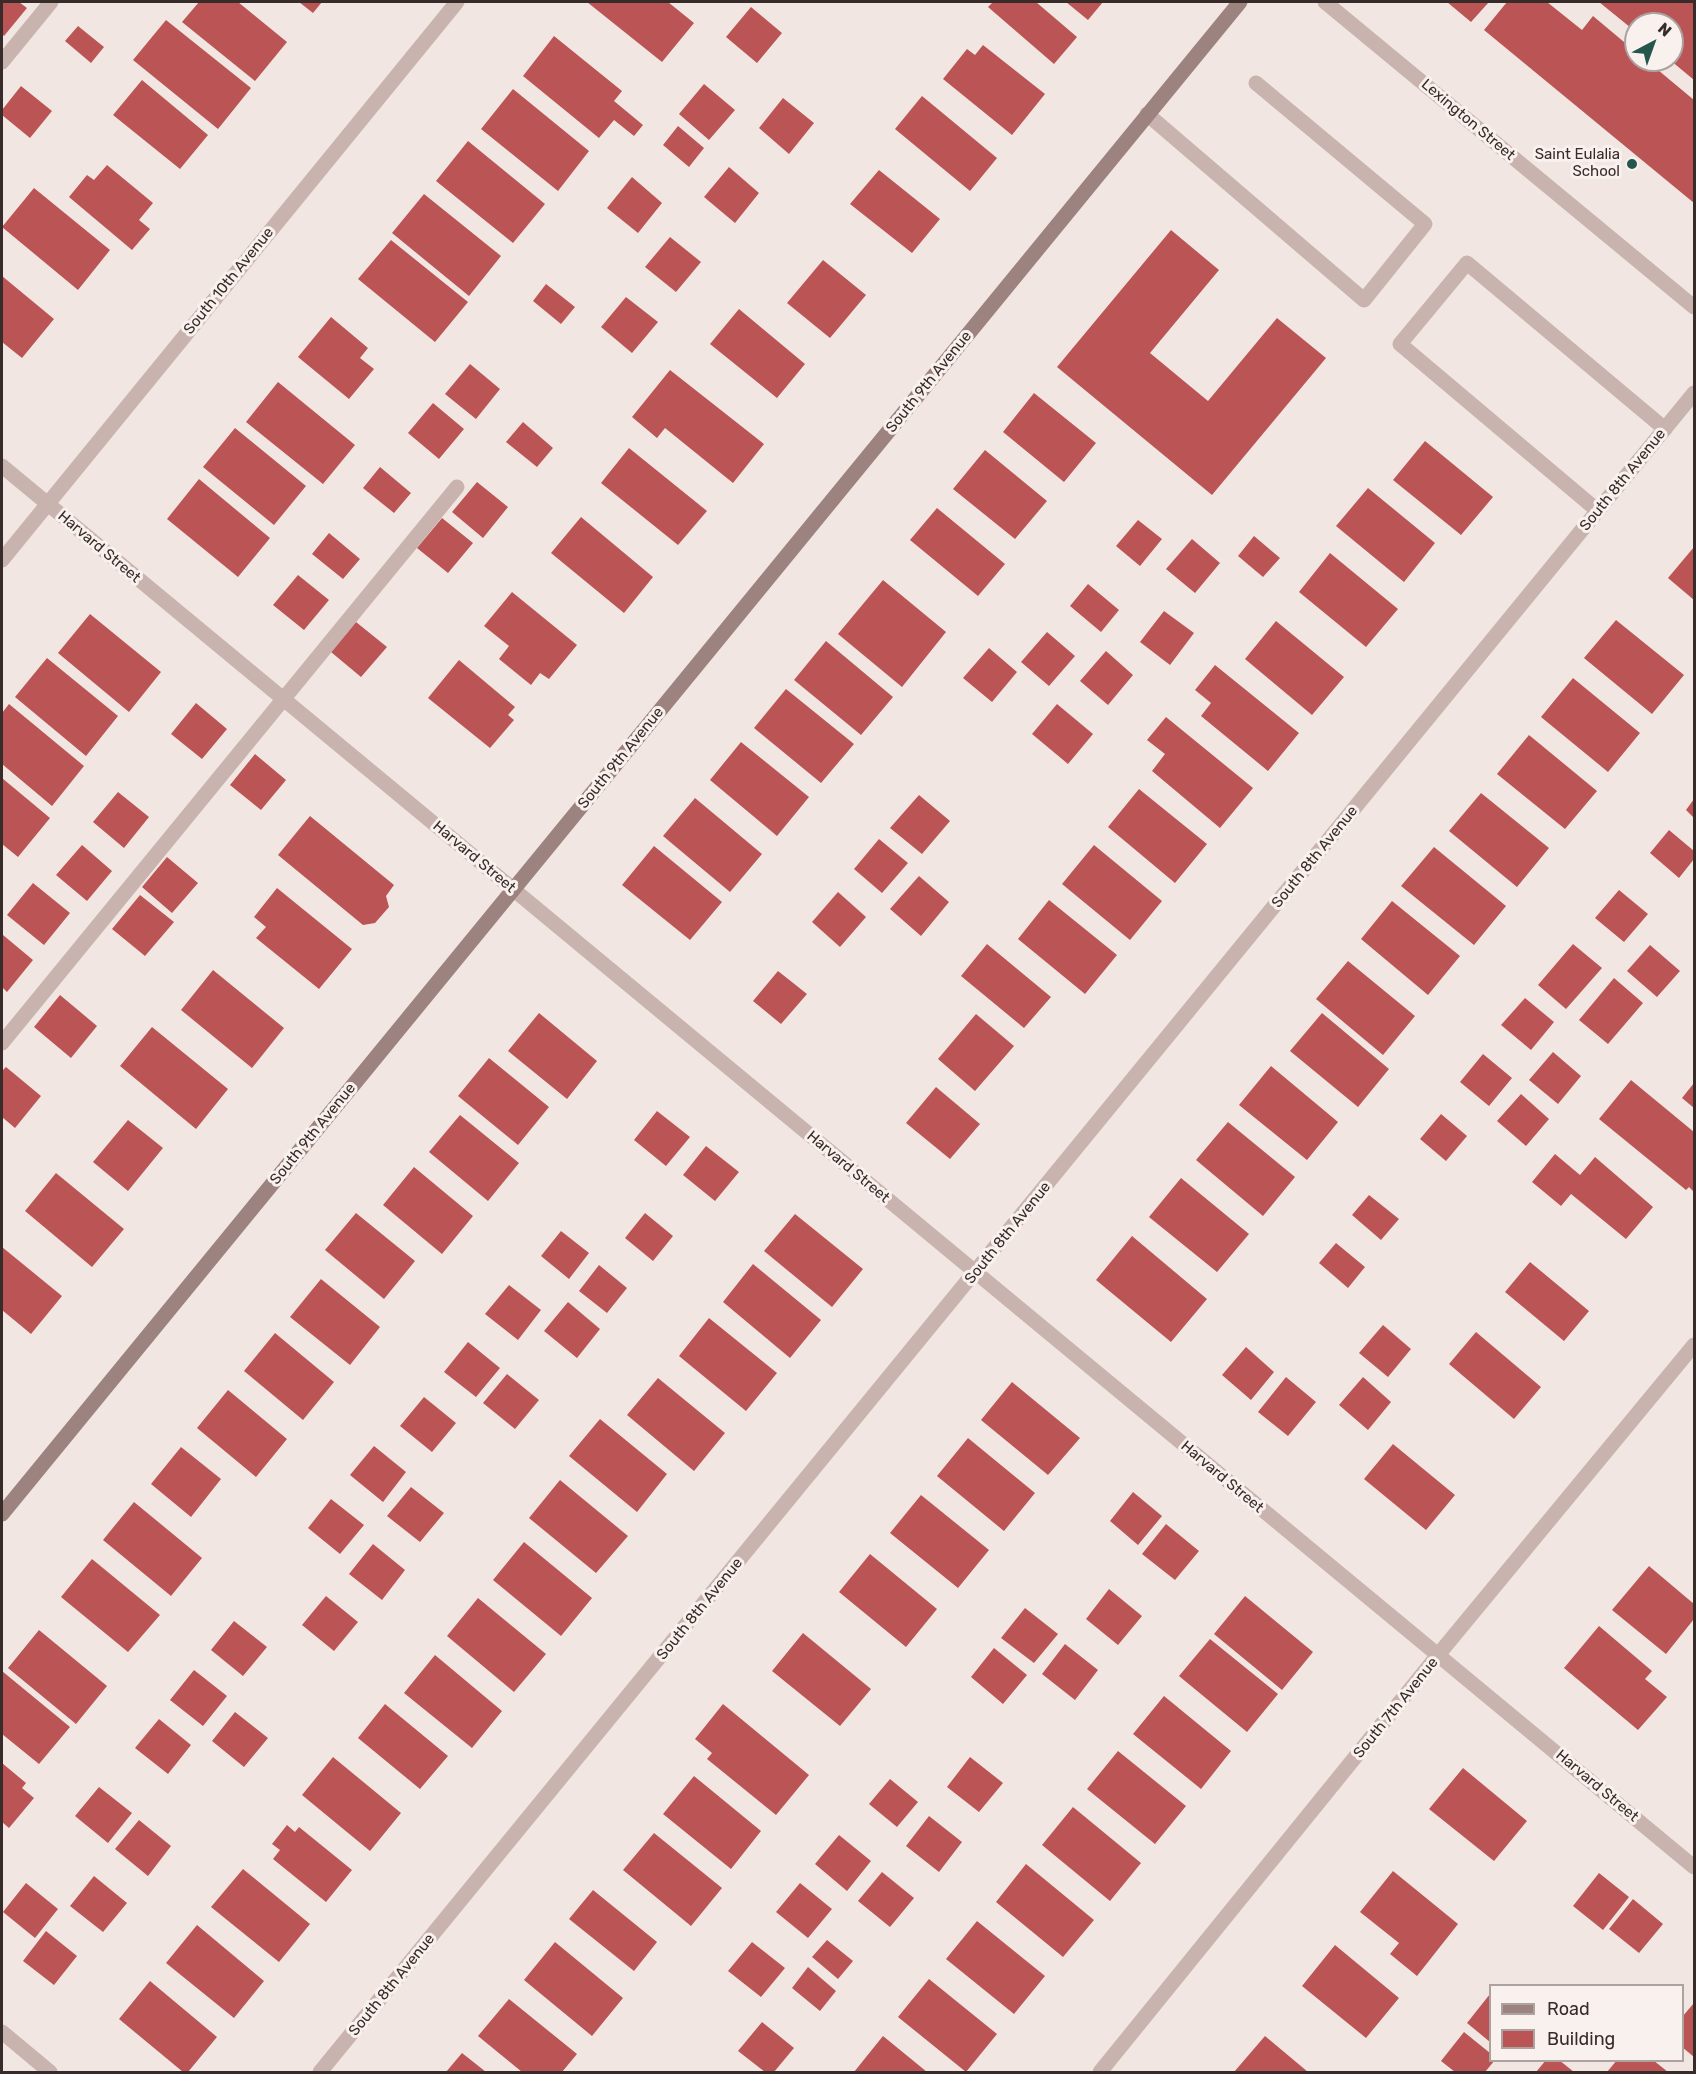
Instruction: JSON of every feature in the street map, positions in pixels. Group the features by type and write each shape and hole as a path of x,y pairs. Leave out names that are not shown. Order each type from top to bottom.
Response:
{"street":[{"path":"2,62 51,2"},
{"name":"South 10th Avenue","path":"2,560 457,2"},
{"name":"South 9th Avenue","path":"2,1514 1240,2"},
{"name":"Lexington Street","path":"1325,2 1695,307"},
{"path":"1147,114 1364,300 1425,224 1256,83"},
{"path":"1598,511 1400,344 1467,263 1665,429"},
{"name":"South 8th Avenue","path":"320,2073 1695,393"},
{"name":"Harvard Street","path":"2,466 1695,1868"},
{"path":"2,1043 458,486"},
{"name":"South 7th Avenue","path":"1100,2073 1438,1655 1695,1345"},
{"path":"2,2032 50,2073"}],"building":[{"path":"2,2 19,2 27,8 4,36 2,34"},
{"path":"199,2 238,2 287,42 255,81 182,22"},
{"path":"299,2 322,2 313,13"},
{"path":"587,2 668,2 694,23 662,62"},
{"path":"993,2 1036,2 1077,37 1054,64 988,7"},
{"path":"1066,2 1103,2 1088,20"},
{"path":"1447,2 1489,2 1471,22"},
{"path":"1507,2 1547,2 1582,30 1593,16 1624,42 1624,72 1660,72 1694,100 1694,203 1484,30"},
{"path":"1599,2 1694,2 1694,80 1684,72 1684,12 1624,12 1624,22"},
{"path":"751,7 782,33 757,63 726,37"},
{"path":"166,20 251,88 218,129 133,60"},
{"path":"78,26 104,47 91,63 65,41"},
{"path":"554,36 622,91 614,101 643,125 634,136 614,120 599,138 523,76"},
{"path":"983,45 1045,94 1012,135 943,79 967,49 975,55"},
{"path":"142,80 208,135 180,169 113,115"},
{"path":"704,84 735,110 709,140 679,114"},
{"path":"21,86 52,111 30,138 2,115 2,110"},
{"path":"513,89 589,151 558,191 481,129"},
{"path":"922,96 997,158 970,191 895,129"},
{"path":"783,98 814,123 789,154 759,128"},
{"path":"678,126 704,148 689,167 663,145"},
{"path":"468,141 545,204 513,243 436,181"},
{"path":"107,165 153,203 139,220 150,229 132,250 69,197 87,175 94,180"},
{"path":"729,167 759,193 735,223 704,197"},
{"path":"879,170 940,219 912,253 850,204"},
{"path":"632,177 662,203 638,233 607,208"},
{"path":"34,188 110,250 78,290 2,227"},
{"path":"424,194 501,256 469,296 392,233"},
{"path":"1171,230 1219,270 1150,353 1208,401 1277,318 1326,358 1212,495 1057,367"},
{"path":"670,237 701,262 676,292 645,267"},
{"path":"391,240 468,302 435,342 358,279"},
{"path":"823,260 866,295 830,338 787,303"},
{"path":"2,276 54,319 22,358 2,342"},
{"path":"546,284 575,307 561,324 533,301"},
{"path":"626,297 658,322 632,353 601,327"},
{"path":"739,309 805,364 777,398 710,344"},
{"path":"331,317 368,348 360,358 374,369 349,399 298,357"},
{"path":"470,364 500,389 476,419 445,394"},
{"path":"670,370 764,444 733,483 665,428 657,438 632,417"},
{"path":"278,382 355,445 323,484 246,422"},
{"path":"1034,393 1096,443 1064,482 1003,432"},
{"path":"433,403 464,429 439,459 408,433"},
{"path":"523,422 553,448 537,467 506,442"},
{"path":"235,428 306,486 274,525 203,467"},
{"path":"1425,441 1493,497 1461,535 1393,480"},
{"path":"629,448 707,511 678,545 601,483"},
{"path":"985,450 1047,501 1015,539 953,489"},
{"path":"380,467 411,493 394,513 363,488"},
{"path":"199,479 270,538 238,577 167,519"},
{"path":"477,482 508,507 483,538 452,512"},
{"path":"1368,488 1435,543 1404,582 1336,526"},
{"path":"937,508 1005,564 978,596 910,540"},
{"path":"581,517 653,577 624,613 551,553"},
{"path":"442,518 473,543 448,573 417,548"},
{"path":"1138,520 1162,539 1140,566 1116,546"},
{"path":"329,533 360,559 343,579 312,554"},
{"path":"1254,536 1280,558 1263,577 1238,556"},
{"path":"1192,539 1220,563 1195,593 1166,569"},
{"path":"1694,547 1694,600 1668,578"},
{"path":"1330,553 1398,609 1366,647 1299,592"},
{"path":"298,575 329,600 304,630 273,605"},
{"path":"883,580 946,632 902,687 838,634"},
{"path":"1088,584 1119,610 1101,632 1070,606"},
{"path":"512,592 577,645 549,679 540,673 531,685 499,659 509,646 484,626"},
{"path":"1164,611 1194,633 1170,665 1140,642"},
{"path":"90,614 161,672 129,712 58,653"},
{"path":"1616,620 1684,675 1652,714 1584,658"},
{"path":"1276,621 1344,677 1312,715 1245,659"},
{"path":"356,622 387,647 361,677 331,652"},
{"path":"1047,632 1075,656 1049,686 1021,662"},
{"path":"826,641 893,697 861,735 794,680"},
{"path":"989,648 1017,672 992,702 963,678"},
{"path":"1106,651 1133,675 1108,705 1080,681"},
{"path":"47,658 118,716 86,756 15,697"},
{"path":"459,660 515,707 508,715 514,720 490,748 428,698"},
{"path":"1215,665 1299,733 1268,771 1201,716 1211,703 1195,690"},
{"path":"1573,678 1640,733 1608,772 1541,717"},
{"path":"786,689 854,744 821,783 754,728"},
{"path":"196,703 227,729 202,759 171,734"},
{"path":"9,704 84,766 52,806 2,764 2,713"},
{"path":"1057,704 1093,734 1068,764 1032,734"},
{"path":"1166,717 1253,788 1220,828 1152,771 1165,754 1147,740"},
{"path":"1529,735 1597,791 1565,829 1497,774"},
{"path":"741,742 809,797 777,836 710,780"},
{"path":"255,754 286,780 261,810 230,785"},
{"path":"2,778 50,818 18,857 2,844"},
{"path":"1139,789 1207,844 1175,883 1108,827"},
{"path":"118,792 149,817 124,848 93,822"},
{"path":"1481,793 1549,848 1517,887 1449,831"},
{"path":"919,795 950,821 922,854 890,828"},
{"path":"695,798 762,854 730,892 663,836"},
{"path":"1694,799 1694,818 1686,810"},
{"path":"310,816 394,885 386,896 389,907 375,923 363,925 278,855"},
{"path":"1669,830 1694,851 1694,859 1679,878 1650,853"},
{"path":"879,839 908,863 882,893 854,869"},
{"path":"82,845 112,871 87,901 56,875"},
{"path":"1094,845 1162,901 1130,940 1062,884"},
{"path":"654,846 722,902 690,940 622,885"},
{"path":"1434,847 1506,906 1474,945 1401,886"},
{"path":"167,857 198,883 172,913 142,887"},
{"path":"919,876 949,902 921,936 890,909"},
{"path":"33,883 70,913 44,945 7,915"},
{"path":"277,888 352,949 319,989 256,938 266,927 254,917"},
{"path":"1619,890 1648,914 1624,942 1595,918"},
{"path":"838,892 866,917 840,947 812,922"},
{"path":"140,895 174,922 145,956 112,929"},
{"path":"1049,900 1117,955 1085,994 1018,939"},
{"path":"1392,901 1460,956 1428,995 1361,939"},
{"path":"3,935 33,960 7,992 2,987"},
{"path":"987,944 1051,997 1024,1028 961,976"},
{"path":"1573,944 1602,968 1566,1009 1538,985"},
{"path":"1650,945 1680,971 1657,997 1627,971"},
{"path":"1348,961 1415,1016 1383,1055 1316,999"},
{"path":"213,970 284,1028 252,1068 181,1010"},
{"path":"778,971 807,994 781,1024 753,1001"},
{"path":"1614,978 1643,1003 1608,1044 1579,1020"},
{"path":"60,995 97,1026 71,1058 34,1027"},
{"path":"1525,998 1554,1022 1531,1050 1501,1025"},
{"path":"539,1013 597,1061 567,1099 508,1051"},
{"path":"1322,1013 1389,1069 1358,1107 1290,1051"},
{"path":"976,1014 1014,1046 975,1091 938,1059"},
{"path":"152,1027 228,1089 196,1129 120,1066"},
{"path":"1553,1052 1581,1076 1558,1104 1529,1080"},
{"path":"1483,1054 1512,1078 1489,1106 1460,1082"},
{"path":"489,1058 549,1107 518,1145 458,1096"},
{"path":"1271,1066 1338,1122 1307,1160 1239,1105"},
{"path":"6,1067 41,1096 15,1128 2,1117 2,1071"},
{"path":"1631,1080 1694,1132 1694,1192 1689,1187 1686,1190 1599,1119"},
{"path":"1694,1083 1694,1108 1682,1098"},
{"path":"936,1087 980,1124 950,1159 906,1123"},
{"path":"1521,1094 1549,1119 1526,1146 1497,1121"},
{"path":"657,1111 690,1137 666,1166 634,1140"},
{"path":"1441,1114 1467,1136 1446,1161 1420,1139"},
{"path":"460,1115 519,1163 488,1201 429,1152"},
{"path":"128,1120 163,1148 128,1191 93,1162"},
{"path":"1228,1122 1295,1177 1263,1216 1196,1160"},
{"path":"706,1146 739,1172 715,1201 683,1175"},
{"path":"1555,1154 1580,1175 1595,1157 1653,1207 1626,1239 1571,1194 1561,1206 1532,1182"},
{"path":"414,1167 473,1216 442,1254 383,1205"},
{"path":"56,1173 124,1229 92,1267 25,1211"},
{"path":"1181,1178 1249,1234 1217,1272 1149,1217"},
{"path":"1369,1195 1399,1219 1381,1240 1352,1215"},
{"path":"356,1213 415,1261 384,1299 325,1250"},
{"path":"645,1213 673,1236 653,1261 625,1238"},
{"path":"795,1214 863,1269 832,1307 764,1251"},
{"path":"561,1231 589,1253 569,1279 541,1256"},
{"path":"1132,1236 1207,1299 1171,1342 1096,1280"},
{"path":"1336,1243 1365,1267 1348,1288 1319,1263"},
{"path":"2,1247 62,1296 31,1334 2,1310"},
{"path":"1530,1262 1589,1311 1564,1341 1505,1292"},
{"path":"753,1264 821,1320 790,1358 723,1302"},
{"path":"599,1265 627,1288 607,1313 579,1291"},
{"path":"321,1279 380,1327 350,1365 290,1317"},
{"path":"509,1285 541,1310 518,1340 485,1314"},
{"path":"568,1302 600,1329 577,1358 544,1331"},
{"path":"709,1318 777,1373 746,1411 679,1356"},
{"path":"1383,1325 1411,1349 1388,1377 1359,1353"},
{"path":"1476,1332 1541,1387 1514,1419 1449,1364"},
{"path":"275,1333 334,1382 303,1420 244,1371"},
{"path":"468,1342 500,1368 476,1397 444,1372"},
{"path":"1246,1347 1274,1372 1251,1400 1222,1375"},
{"path":"507,1374 539,1400 515,1429 483,1403"},
{"path":"1286,1377 1316,1402 1288,1436 1258,1412"},
{"path":"1363,1377 1391,1402 1368,1430 1339,1405"},
{"path":"658,1378 725,1433 694,1471 627,1415"},
{"path":"1012,1382 1080,1438 1048,1475 981,1420"},
{"path":"228,1390 287,1439 256,1477 197,1428"},
{"path":"424,1397 456,1423 432,1452 400,1426"},
{"path":"600,1419 667,1474 637,1512 569,1456"},
{"path":"968,1438 1035,1493 1004,1531 937,1476"},
{"path":"1393,1444 1455,1495 1426,1530 1364,1479"},
{"path":"374,1446 406,1472 383,1502 350,1475"},
{"path":"181,1447 221,1479 191,1517 151,1484"},
{"path":"560,1480 628,1536 596,1573 529,1518"},
{"path":"411,1487 444,1513 420,1542 387,1516"},
{"path":"1133,1492 1162,1516 1138,1545 1110,1521"},
{"path":"921,1495 989,1550 958,1588 890,1533"},
{"path":"331,1499 364,1525 340,1554 308,1528"},
{"path":"134,1502 202,1558 171,1596 103,1540"},
{"path":"1166,1524 1199,1551 1175,1580 1142,1554"},
{"path":"524,1542 592,1598 561,1636 493,1580"},
{"path":"373,1544 405,1570 382,1600 349,1574"},
{"path":"870,1554 937,1609 906,1647 839,1592"},
{"path":"92,1559 160,1615 128,1652 61,1597"},
{"path":"1649,1566 1694,1604 1694,1619 1666,1654 1612,1610"},
{"path":"1109,1589 1142,1616 1118,1645 1086,1619"},
{"path":"326,1596 358,1622 334,1651 302,1625"},
{"path":"1245,1596 1313,1652 1282,1690 1214,1634"},
{"path":"478,1598 546,1654 514,1692 447,1636"},
{"path":"1025,1608 1058,1634 1034,1663 1001,1638"},
{"path":"234,1621 267,1647 243,1676 211,1650"},
{"path":"1599,1626 1652,1671 1645,1679 1667,1697 1638,1730 1564,1668"},
{"path":"39,1630 107,1686 76,1724 8,1668"},
{"path":"803,1633 871,1689 840,1726 772,1671"},
{"path":"1210,1639 1278,1694 1247,1732 1179,1676"},
{"path":"1065,1644 1098,1670 1075,1700 1042,1674"},
{"path":"994,1648 1027,1675 1003,1704 971,1677"},
{"path":"435,1655 502,1711 472,1748 404,1693"},
{"path":"194,1670 227,1696 203,1726 170,1700"},
{"path":"2,1671 70,1727 39,1764 2,1734"},
{"path":"1164,1696 1231,1751 1201,1789 1133,1734"},
{"path":"385,1704 448,1756 420,1789 358,1738"},
{"path":"723,1704 809,1775 776,1815 707,1759 712,1753 695,1739"},
{"path":"235,1712 268,1738 244,1767 212,1741"},
{"path":"159,1719 191,1745 168,1774 135,1748"},
{"path":"1118,1751 1186,1806 1155,1844 1087,1789"},
{"path":"333,1757 401,1813 370,1851 302,1795"},
{"path":"970,1757 1003,1783 979,1812 947,1787"},
{"path":"2,1763 26,1783 22,1788 34,1798 9,1828 2,1822"},
{"path":"1463,1768 1527,1821 1494,1861 1429,1809"},
{"path":"694,1776 761,1831 731,1869 663,1814"},
{"path":"890,1779 918,1802 897,1827 869,1804"},
{"path":"99,1787 132,1813 108,1843 75,1816"},
{"path":"1073,1807 1141,1863 1110,1901 1042,1845"},
{"path":"929,1816 962,1842 939,1872 906,1846"},
{"path":"139,1820 171,1846 148,1876 115,1849"},
{"path":"287,1825 295,1832 299,1827 352,1870 326,1902 273,1859 280,1850 272,1844"},
{"path":"654,1833 722,1888 691,1926 623,1870"},
{"path":"839,1835 871,1861 847,1891 815,1864"},
{"path":"1026,1864 1094,1920 1063,1957 996,1902"},
{"path":"243,1869 310,1924 279,1962 211,1907"},
{"path":"1393,1871 1458,1924 1417,1976 1390,1954 1399,1943 1360,1912"},
{"path":"882,1872 914,1898 890,1927 858,1901"},
{"path":"1599,1873 1629,1897 1603,1930 1573,1906"},
{"path":"94,1876 127,1903 103,1932 70,1906"},
{"path":"26,1883 58,1909 35,1938 3,1912"},
{"path":"800,1883 832,1909 808,1938 776,1912"},
{"path":"593,1890 657,1942 634,1971 569,1919"},
{"path":"1633,1899 1663,1924 1639,1953 1609,1929"},
{"path":"977,1921 1045,1976 1014,2014 946,1959"},
{"path":"197,1925 264,1981 234,2018 166,1963"},
{"path":"46,1931 77,1956 54,1985 23,1961"},
{"path":"827,1940 853,1961 838,1979 812,1957"},
{"path":"555,1942 623,1998 592,2036 524,1980"},
{"path":"752,1942 785,1968 761,1997 728,1971"},
{"path":"1335,1945 1399,1998 1366,2038 1302,1986"},
{"path":"808,1967 836,1991 820,2011 792,1988"},
{"path":"929,1979 997,2034 966,2072 898,2017"},
{"path":"150,1981 217,2037 188,2072 183,2072 119,2019"},
{"path":"1489,1995 1489,2041 1467,2023"},
{"path":"509,1999 577,2054 562,2072 522,2072 478,2036"},
{"path":"1694,2003 1694,2057 1684,2049 1684,2015"},
{"path":"762,2022 794,2048 774,2072 765,2072 738,2051"},
{"path":"1464,2032 1489,2052 1489,2062 1493,2062 1485,2072 1455,2072 1441,2061"},
{"path":"883,2036 927,2072 854,2072"},
{"path":"1265,2036 1308,2072 1234,2072"},
{"path":"462,2053 486,2072 446,2072"},
{"path":"1544,2062 1562,2062 1574,2072 1536,2072"},
{"path":"1615,2062 1656,2062 1668,2072 1607,2072"}],"place":[{"name":"Saint Eulalia School","path":"1632,164"}]}
